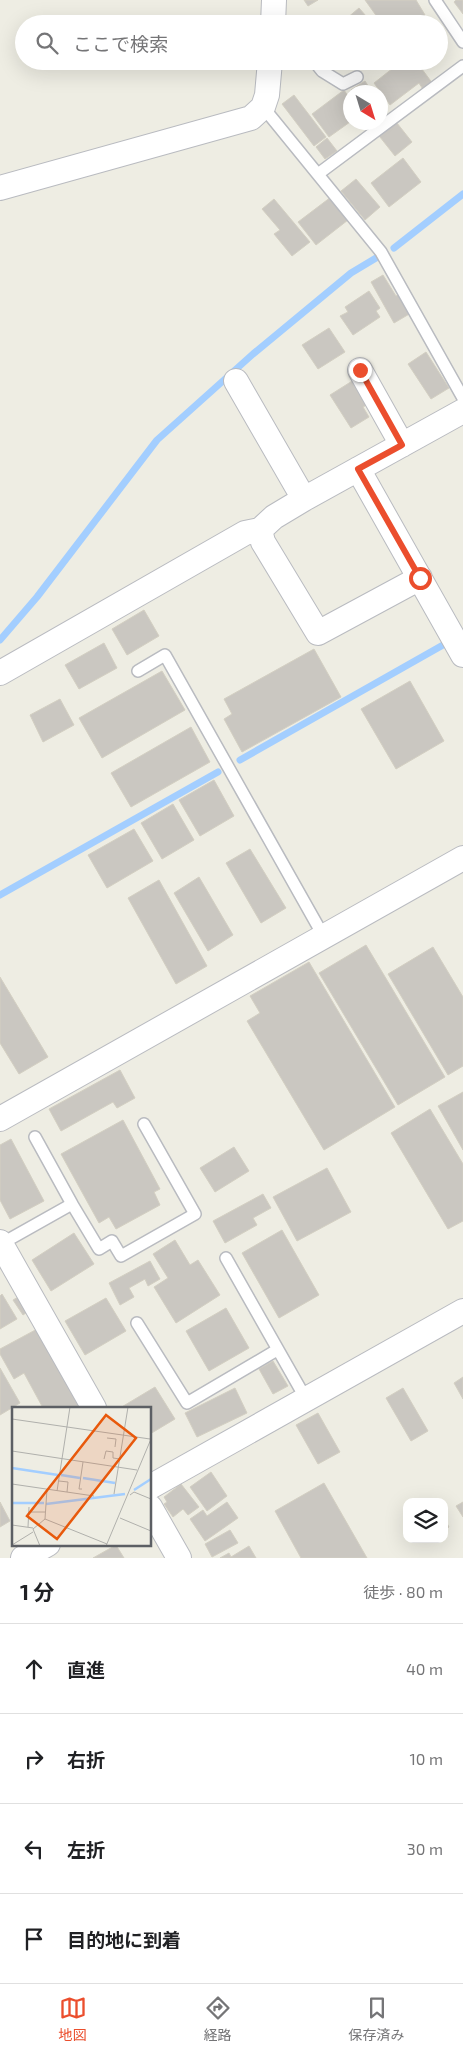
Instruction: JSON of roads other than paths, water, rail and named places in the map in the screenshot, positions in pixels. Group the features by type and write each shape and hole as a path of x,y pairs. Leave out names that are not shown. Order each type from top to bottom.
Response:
{"street":[{"path":"0,188 250,118 263,107 267,95 269,70"},
{"path":"360,370 402,445"},
{"path":"236,381 304,499"},
{"path":"0,673 245,533 260,530 274,517 304,499 463,411"},
{"path":"358,469 463,655"},
{"path":"260,530 263,542 318,633 420,578"},
{"path":"0,1118 463,858"},
{"path":"0,1243 93,1407"},
{"path":"151,1486 463,1311"},
{"path":"151,1509 179,1558"},
{"path":"24,1558 45,1546"}],"lane":[{"path":"435,0 445,15"},
{"path":"448,20 463,42"},
{"path":"318,174 463,66"},
{"path":"321,70 343,84 357,77"},
{"path":"263,107 382,252 463,398"},
{"path":"138,671 165,655 324,937"},
{"path":"35,1137 99,1249 112,1241 121,1256 195,1214 144,1124"},
{"path":"0,1243 72,1204"},
{"path":"226,1258 306,1399"},
{"path":"137,1323 186,1403 277,1350"}],"waterway":[{"path":"394,248 463,194"},
{"path":"0,640 37,597 157,440 253,354 351,273 376,258"},
{"path":"240,760 443,645"},
{"path":"0,895 218,772"}]}
